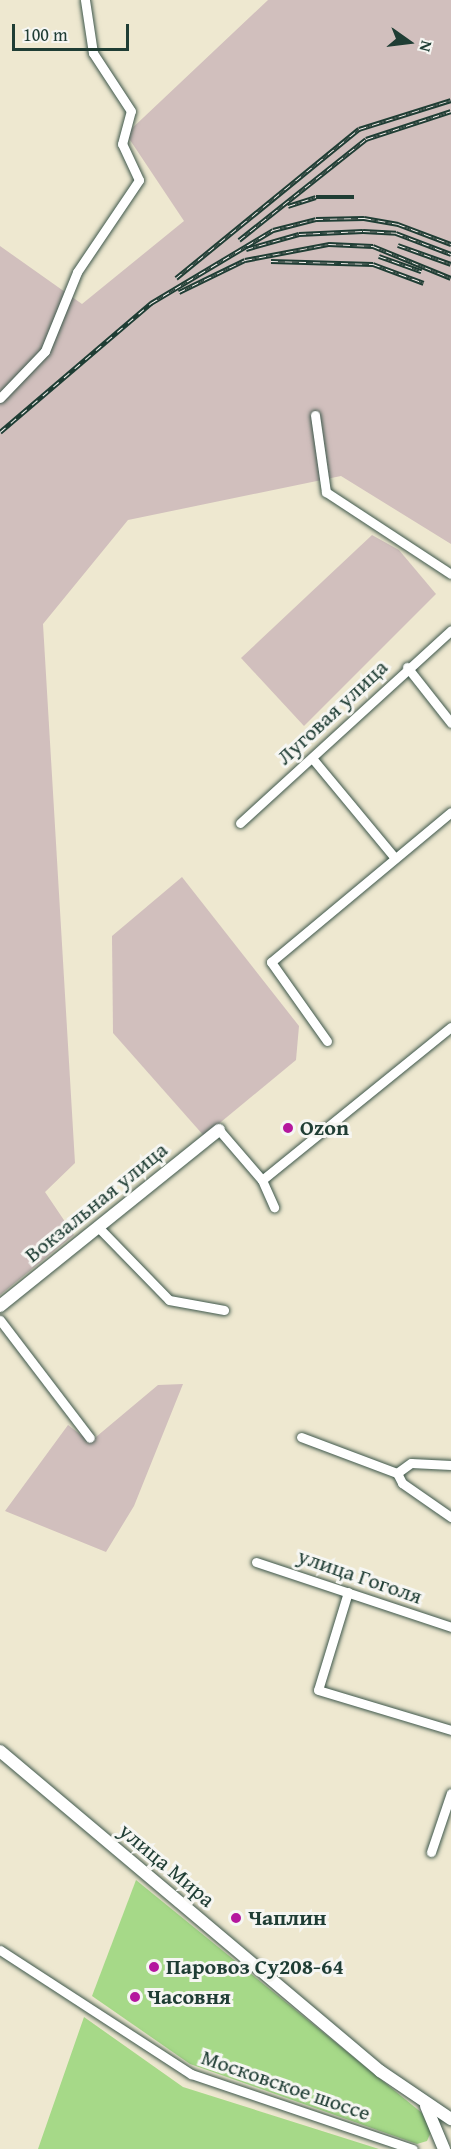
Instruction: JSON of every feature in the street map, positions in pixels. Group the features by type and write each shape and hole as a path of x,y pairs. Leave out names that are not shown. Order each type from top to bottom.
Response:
{"street":[{"path":"0,398 45,351 77,272 140,180 122,144 131,111 93,53 85,0"},
{"path":"315,415 326,492 451,574"},
{"name":"Луговая улица","path":"240,823 451,630"},
{"path":"407,668 451,723"},
{"path":"312,758 395,858"},
{"path":"327,1041 271,962 451,812"},
{"path":"262,1180 451,1027"},
{"path":"219,1130 262,1180 274,1207"},
{"name":"Вокзальная улица","path":"0,1306 219,1130"},
{"path":"99,1228 169,1300 224,1310"},
{"path":"0,1320 90,1438"},
{"path":"301,1437 398,1473 402,1483 451,1517"},
{"path":"398,1473 411,1463 451,1465"},
{"name":"улица Гоголя","path":"256,1562 451,1627"},
{"path":"348,1592 318,1690 451,1730"},
{"name":"улица Мира","path":"0,1750 425,2105 451,2119"},
{"path":"431,1852 451,1793"},
{"name":"Московское шоссе","path":"0,1950 191,2074 413,2149"},
{"path":"425,2105 443,2148"},
{"path":"443,2148 451,2135"}],"shaded area":[{"path":"268,0 451,0 451,544 341,476 128,520 43,624 75,1163 45,1192 74,1235 0,1295 0,246 82,304 184,221 126,134"},
{"path":"372,535 399,550 436,594 304,726 241,658"},
{"path":"182,877 299,1026 296,1060 204,1136 113,1033 112,936"},
{"path":"183,1384 134,1506 106,1552 5,1511 68,1425 90,1442 158,1385"}],"green space":[{"path":"136,1880 422,2113 431,2132 427,2141 417,2144 190,2064 92,1996"},
{"path":"84,2017 183,2087 379,2149 38,2149"}],"railway":[{"path":"176,278 359,129 451,100"},
{"path":"239,240 366,139 451,111"},
{"path":"288,206 316,197 354,197"},
{"path":"0,432 151,303 273,230 316,219 364,218 398,224 451,244"},
{"path":"246,249 299,234 363,231 396,233 451,254"},
{"path":"179,292 245,260 329,244 373,246 451,278"},
{"path":"398,245 451,264"},
{"path":"379,256 421,271"},
{"path":"271,261 373,264 424,283"}],"place":[{"name":"Ozon","path":"288,1128"},
{"name":"Чаплин","path":"236,1918"},
{"name":"Паровоз Су208-64","path":"154,1967"},
{"name":"Часовня","path":"135,1997"}]}
